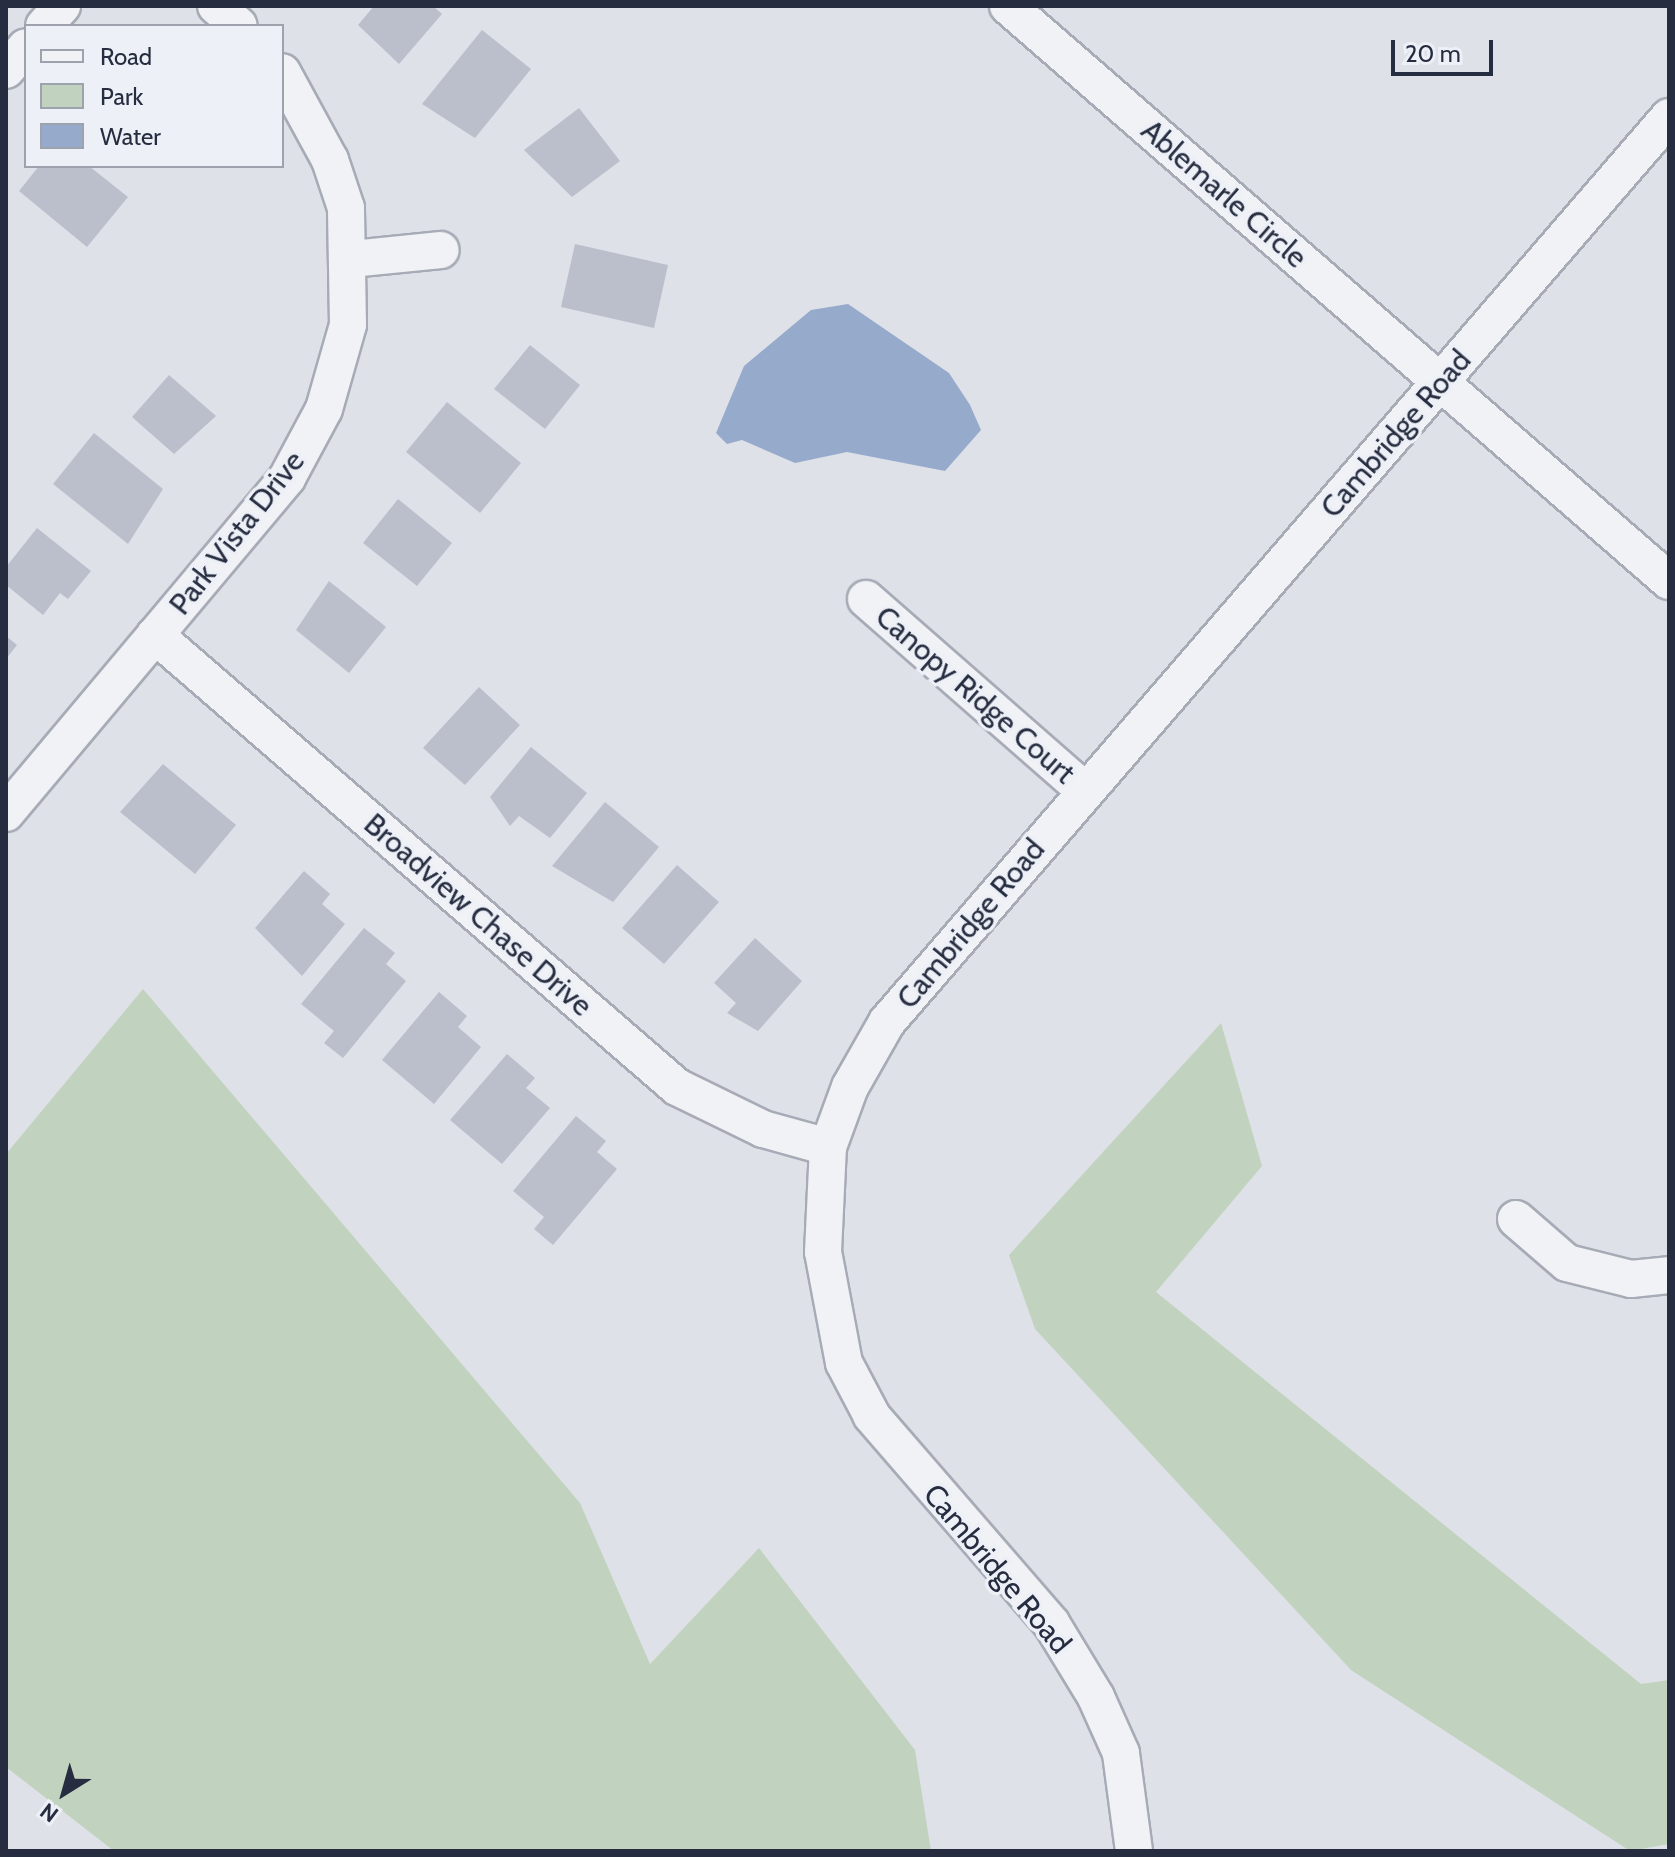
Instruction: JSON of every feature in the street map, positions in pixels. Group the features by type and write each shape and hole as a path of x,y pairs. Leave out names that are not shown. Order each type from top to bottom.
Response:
{"street":[{"path":"46,24 62,6"},
{"path":"216,6 237,24"},
{"name":"Ablemarle Circle","path":"1008,6 1669,581"},
{"path":"6,70 24,49"},
{"name":"Park Vista Drive","path":"6,813 277,490 310,438 342,352 351,259 346,208 330,160 284,76"},
{"name":"Cambridge Road","path":"1134,1851 1121,1753 1096,1697 1051,1623 872,1416 844,1363 823,1252 828,1147 850,1087 887,1022 1084,790 1441,383 1669,117"},
{"path":"351,259 441,250"},
{"name":"Canopy Ridge Court","path":"866,599 1084,790"},
{"name":"Broadview Chase Drive","path":"155,635 677,1087 763,1129 828,1147"},
{"path":"1516,1219 1567,1263 1631,1279 1669,1275"}],"green space":[{"path":"143,989 580,1503 650,1664 759,1548 915,1750 931,1851 114,1851 6,1767 6,1154"},
{"path":"1221,1023 1262,1166 1156,1292 1641,1684 1669,1680 1669,1844 1630,1851 1351,1670 1035,1329 1009,1255"}],"water":[{"path":"848,304 949,373 970,405 981,430 945,471 847,452 795,463 742,440 727,444 716,433 744,366 811,310"}],"building":[{"path":"374,6 433,6 442,14 399,64 358,25"},
{"path":"482,30 531,69 475,138 422,104"},
{"path":"579,108 620,161 572,197 524,150"},
{"path":"37,168 92,168 128,197 87,247 19,191"},
{"path":"575,244 668,265 654,328 561,307"},
{"path":"530,345 580,385 545,429 494,389"},
{"path":"169,375 216,416 174,454 132,417"},
{"path":"447,402 521,463 480,513 406,452"},
{"path":"94,433 163,489 128,544 53,484"},
{"path":"398,499 452,543 417,586 363,543"},
{"path":"37,528 91,571 68,599 60,593 43,615 6,585 6,567"},
{"path":"329,581 386,627 349,673 296,630"},
{"path":"6,636 17,645 6,659"},
{"path":"479,687 520,725 465,785 423,748"},
{"path":"531,747 587,793 550,838 519,816 510,826 490,797"},
{"path":"163,764 236,825 195,874 120,812"},
{"path":"605,802 659,847 613,902 552,866"},
{"path":"677,865 719,902 664,964 622,928"},
{"path":"304,871 330,894 322,904 345,924 302,976 255,928"},
{"path":"364,928 395,953 386,964 406,981 343,1058 324,1043 334,1031 301,1004"},
{"path":"755,938 802,981 758,1031 727,1013 736,1003 714,983"},
{"path":"439,992 467,1016 458,1027 481,1047 434,1104 382,1060"},
{"path":"507,1054 535,1078 526,1088 550,1108 502,1164 450,1120"},
{"path":"576,1116 606,1141 597,1152 617,1169 553,1245 534,1229 544,1217 513,1191"}]}
